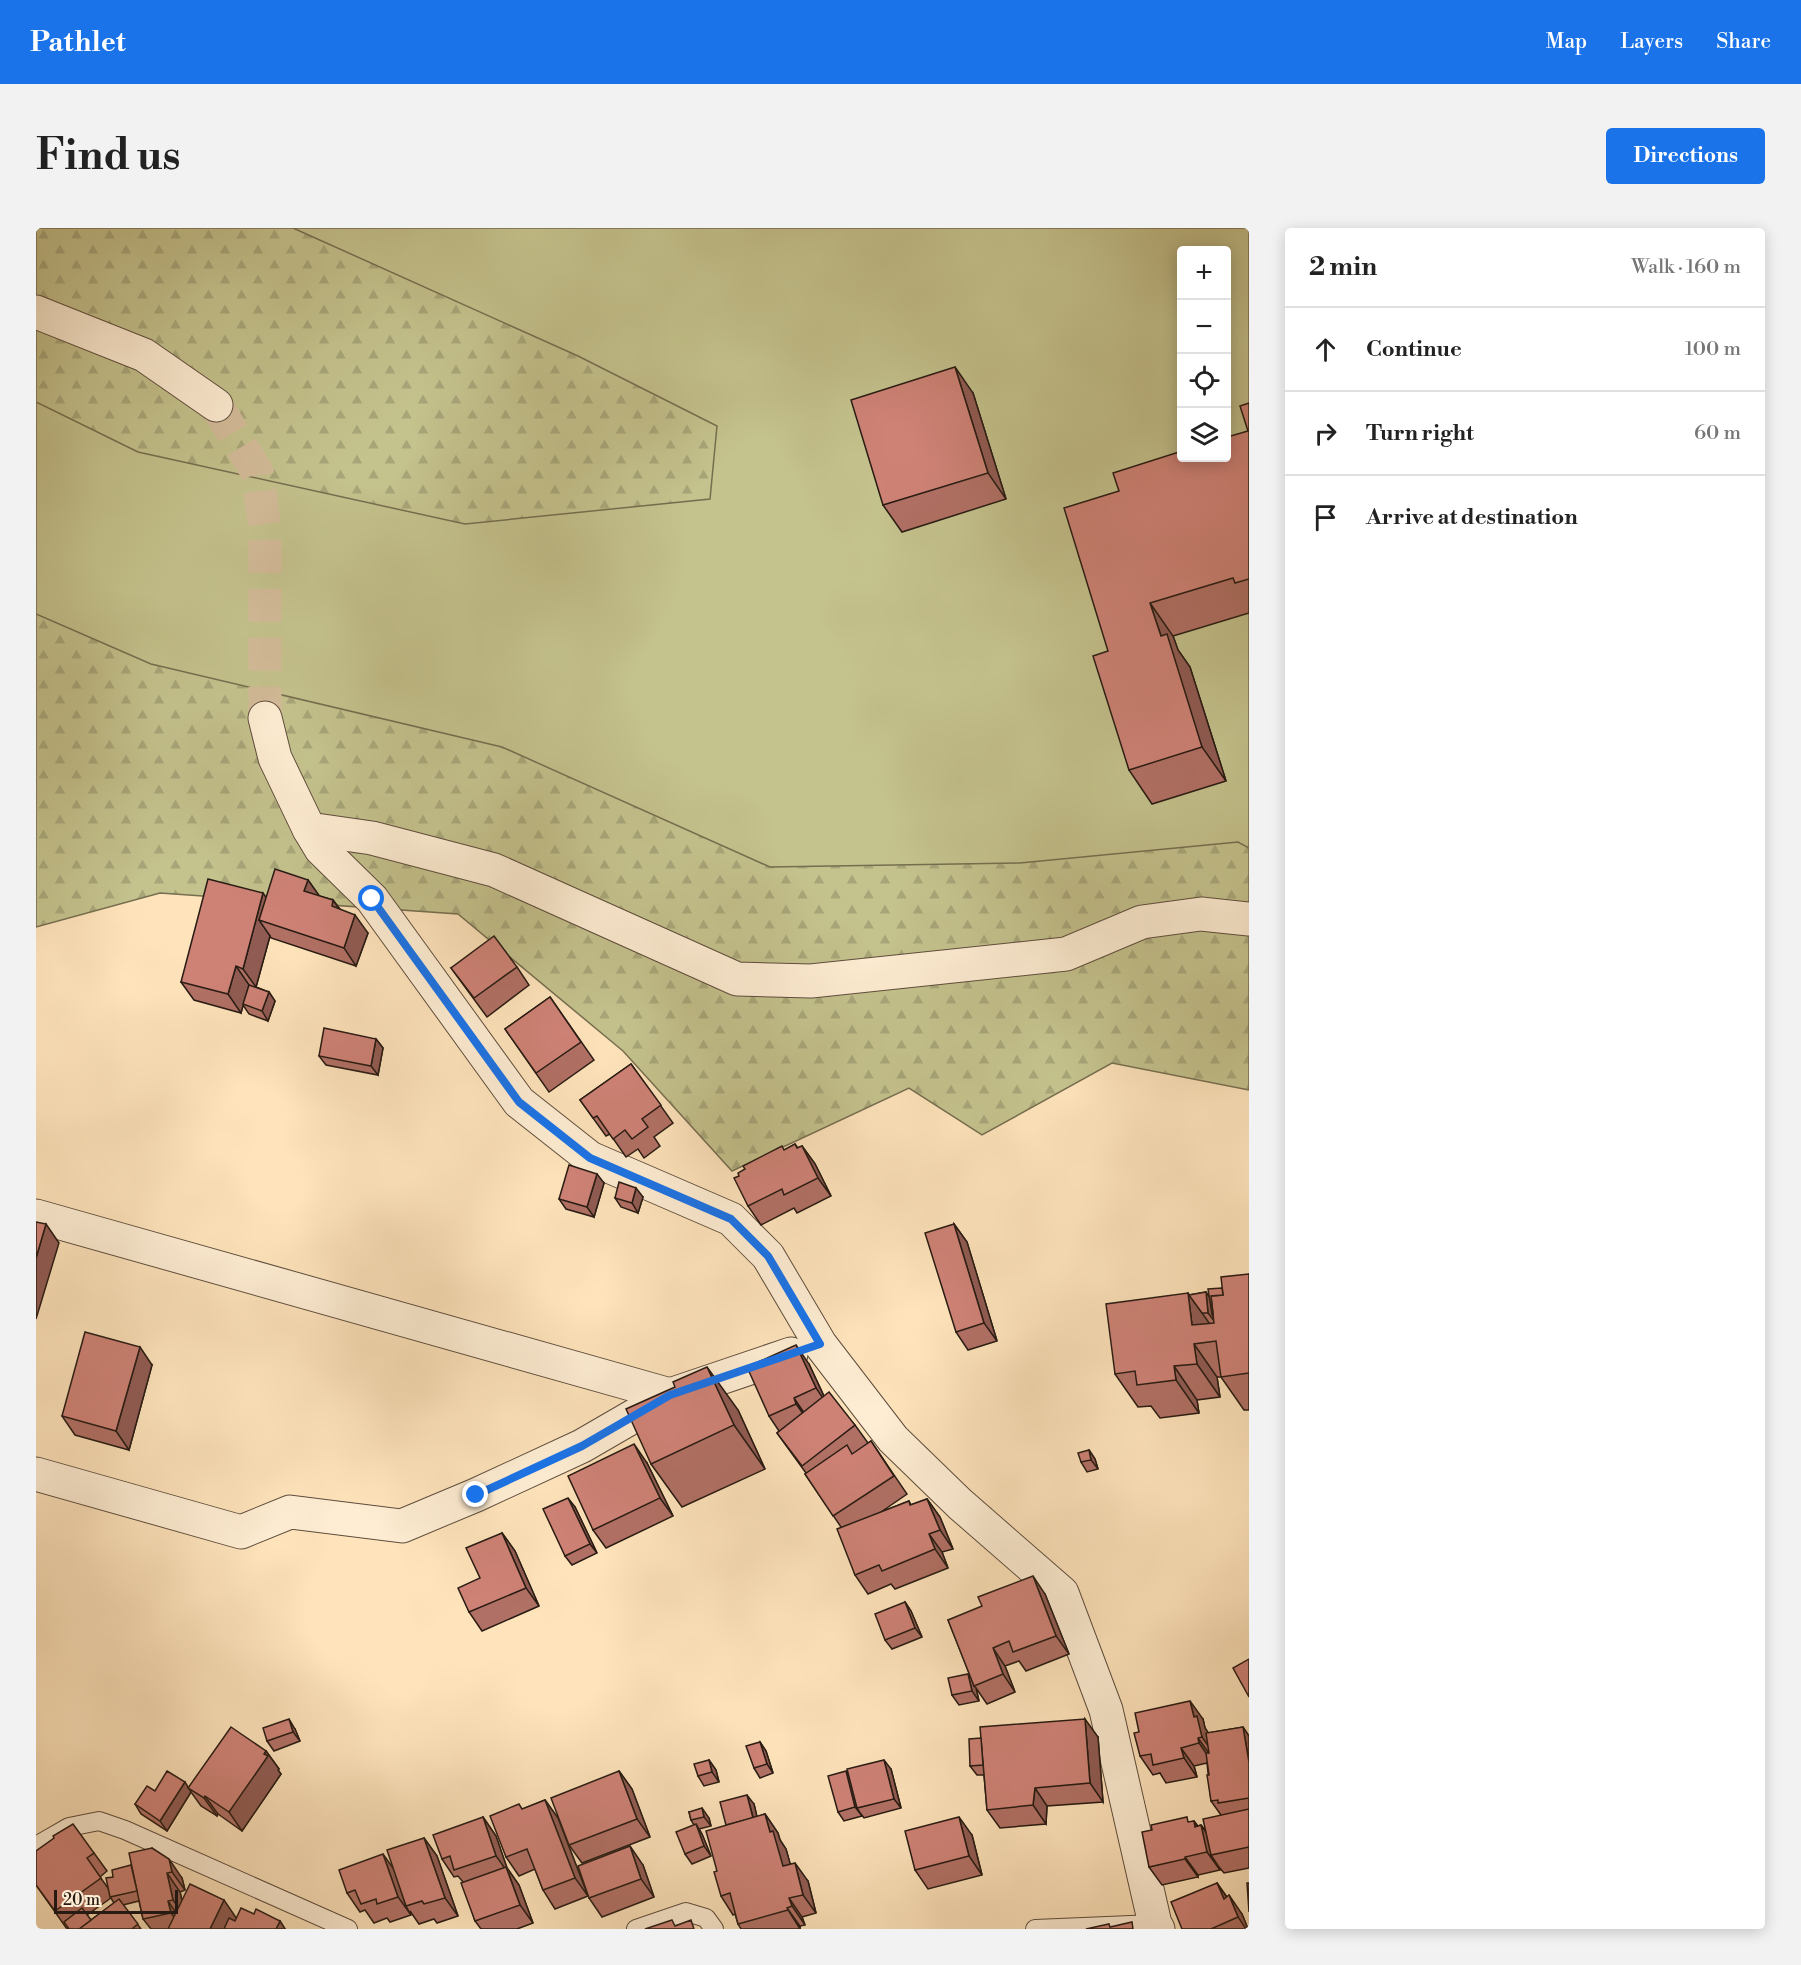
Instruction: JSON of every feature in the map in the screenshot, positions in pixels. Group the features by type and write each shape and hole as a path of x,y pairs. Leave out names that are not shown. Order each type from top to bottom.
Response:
{"street":[{"path":"36,312 144,356 216,405"},
{"path":"265,718 275,758 321,849 372,899 519,1102 590,1158 731,1219 768,1256 820,1344 893,1439 960,1504 1062,1593 1106,1710 1156,1926"},
{"path":"309,829 372,838 494,870 737,979 811,981 1066,954 1142,922 1202,914 1249,919"},
{"path":"36,1216 670,1395"},
{"path":"36,1474 241,1532 290,1512 402,1526 582,1446 670,1395 820,1344"}],"lane":[{"path":"36,1846 69,1827 99,1821 126,1830 348,1929"},
{"path":"636,1929 686,1912 706,1918 714,1929"},
{"path":"1035,1929 1156,1926"}],"green space":[{"path":"36,228 1249,228 1249,941 844,945 36,691"},
{"path":"36,228 293,228 578,356 717,426 710,499 465,524 138,452 36,402"},
{"path":"36,614 151,664 502,747 770,867 1020,863 1238,842 1249,848 1249,1090 1112,1063 982,1135 909,1088 732,1171 623,1051 458,914 160,893 36,927"}],"building":[{"path":"955,367 988,473 883,505 851,400"},
{"path":"1249,403 1249,579 1235,583 1233,578 1150,603 1161,636 1167,634 1202,747 1129,770 1093,656 1108,651 1064,508 1119,491 1113,473 1177,453 1177,462 1231,462 1231,436 1248,431 1240,406"},
{"path":"275,869 308,880 304,891 333,900 332,906 355,915 344,948 259,920"},
{"path":"208,879 263,893 243,969 236,966 228,994 181,982"},
{"path":"494,936 517,967 474,998 451,968"},
{"path":"249,985 269,992 262,1011 243,1004"},
{"path":"550,997 581,1042 536,1073 505,1029"},
{"path":"324,1028 376,1039 371,1066 319,1056"},
{"path":"631,1064 661,1105 642,1119 648,1127 632,1139 625,1130 613,1139 597,1116 593,1118 580,1100"},
{"path":"795,1144 797,1148 802,1146 818,1178 784,1195 782,1189 748,1206 734,1178 745,1169 743,1166 782,1146 784,1150"},
{"path":"569,1165 597,1174 587,1207 559,1199"},
{"path":"619,1182 636,1188 632,1203 615,1198"},
{"path":"36,1222 46,1224 36,1258"},
{"path":"954,1224 984,1323 956,1332 925,1233"},
{"path":"1249,1274 1249,1373 1221,1377 1216,1341 1194,1344 1197,1364 1174,1366 1176,1380 1137,1385 1135,1371 1115,1374 1106,1304 1188,1293 1192,1325 1214,1323 1211,1296 1223,1295 1221,1277"},
{"path":"1222,1288 1223,1295 1211,1296 1212,1314 1208,1289"},
{"path":"1206,1292 1208,1313 1202,1313 1189,1295"},
{"path":"85,1332 140,1347 116,1431 62,1416"},
{"path":"796,1345 816,1388 794,1398 796,1404 769,1416 747,1367"},
{"path":"707,1367 734,1425 651,1464 626,1409 675,1387 673,1382"},
{"path":"829,1392 855,1425 802,1466 777,1433"},
{"path":"871,1441 894,1476 833,1516 805,1474 847,1445 852,1454"},
{"path":"634,1444 660,1498 593,1530 568,1476"},
{"path":"1089,1450 1091,1460 1081,1462 1078,1453"},
{"path":"568,1498 590,1544 565,1556 543,1509"},
{"path":"927,1499 940,1530 929,1534 935,1549 882,1571 879,1565 855,1575 837,1529 909,1501 910,1505"},
{"path":"502,1533 526,1588 469,1612 458,1588 480,1578 466,1548"},
{"path":"1033,1576 1056,1636 1013,1652 1009,1641 993,1648 1003,1674 974,1686 948,1620 982,1606 978,1597"},
{"path":"905,1602 915,1628 885,1640 875,1614"},
{"path":"1249,1659 1249,1697 1233,1668"},
{"path":"968,1674 972,1691 952,1695 948,1678"},
{"path":"1190,1701 1194,1717 1197,1716 1202,1737 1198,1738 1199,1743 1181,1748 1184,1758 1153,1765 1151,1754 1140,1756 1134,1733 1139,1732 1135,1713"},
{"path":"289,1719 293,1732 267,1741 263,1728"},
{"path":"1085,1719 1090,1783 1035,1788 1033,1805 987,1810 980,1727"},
{"path":"231,1727 266,1751 264,1754 268,1756 229,1812 188,1788"},
{"path":"1243,1727 1249,1762 1249,1798 1218,1803 1218,1800 1211,1801 1207,1775 1209,1775 1206,1753 1209,1753 1206,1733"},
{"path":"981,1738 983,1765 970,1766 969,1739"},
{"path":"760,1742 767,1764 754,1768 746,1746"},
{"path":"709,1760 712,1772 698,1776 694,1764"},
{"path":"884,1760 894,1799 857,1808 847,1769"},
{"path":"167,1771 185,1782 160,1821 135,1804 147,1786 155,1791"},
{"path":"619,1771 637,1819 569,1845 551,1798"},
{"path":"846,1771 855,1807 838,1812 828,1776"},
{"path":"747,1795 753,1818 726,1825 720,1802"},
{"path":"545,1800 575,1878 543,1890 527,1849 506,1857 490,1816 519,1804 522,1809"},
{"path":"702,1808 704,1817 691,1820 689,1812"},
{"path":"1249,1809 1249,1847 1211,1855 1203,1819"},
{"path":"765,1814 770,1832 773,1831 783,1866 795,1863 803,1895 789,1898 792,1906 787,1908 788,1910 738,1924 730,1893 721,1896 706,1831"},
{"path":"483,1817 496,1856 454,1870 450,1856 442,1859 433,1835"},
{"path":"959,1817 969,1856 915,1870 905,1831"},
{"path":"1187,1817 1188,1822 1194,1821 1195,1827 1201,1825 1207,1852 1149,1867 1142,1832 1152,1830 1151,1825"},
{"path":"73,1824 94,1853 87,1858 101,1878 55,1911 36,1885 36,1851 54,1838 53,1836"},
{"path":"696,1824 704,1846 685,1854 676,1832"},
{"path":"424,1838 445,1898 406,1906 387,1850"},
{"path":"630,1846 641,1879 589,1898 578,1866"},
{"path":"152,1848 169,1859 172,1872 167,1873 173,1900 168,1901 171,1913 143,1919 129,1853"},
{"path":"383,1854 398,1897 377,1904 376,1899 361,1904 355,1890 347,1893 339,1870"},
{"path":"131,1865 137,1891 110,1897 106,1878 113,1877 112,1870"},
{"path":"506,1867 520,1905 475,1921 461,1883"},
{"path":"1217,1883 1224,1899 1229,1895 1238,1917 1211,1929 1182,1929 1171,1902"},
{"path":"1247,1883 1249,1883 1249,1912"},
{"path":"190,1884 224,1900 210,1929 168,1929"},
{"path":"119,1899 138,1924 133,1928 135,1929 79,1929"},
{"path":"82,1908 91,1920 79,1929 69,1929 64,1922"},
{"path":"241,1908 254,1914 256,1909 280,1921 276,1929 224,1929 229,1918 235,1921"},
{"path":"672,1920 675,1926 691,1920 694,1929 645,1929"},
{"path":"1132,1922 1133,1929 1086,1929 1109,1924 1110,1927"}],"tunnel":[{"path":"216,405 257,472 265,527 265,718"}],"route":[{"path":"372,899 519,1102 590,1158 731,1219 768,1256 820,1344 670,1395 582,1446 476,1495"}]}
